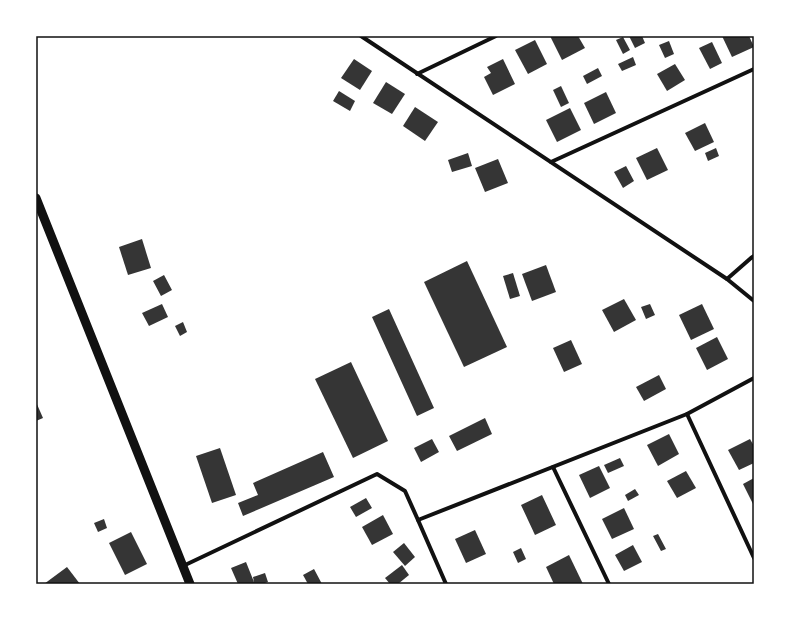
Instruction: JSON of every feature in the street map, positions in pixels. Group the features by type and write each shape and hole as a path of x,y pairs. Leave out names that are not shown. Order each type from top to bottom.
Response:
{"main road":[{"path":"36,198 190,584"}],"street":[{"path":"361,36 727,279 754,300"},
{"path":"418,74 496,36"},
{"path":"551,162 754,70"},
{"path":"727,279 754,256"},
{"path":"418,520 687,414 754,378"},
{"path":"687,414 754,558"},
{"path":"553,467 609,584"},
{"path":"183,566 377,474 405,491 446,584"}],"building":[{"path":"550,36 578,36 585,48 562,60"},
{"path":"629,36 642,36 645,43 635,48"},
{"path":"722,36 749,36 754,47 732,57"},
{"path":"623,37 630,50 623,54 616,40"},
{"path":"535,40 547,64 528,74 515,50"},
{"path":"669,41 674,54 665,58 659,45"},
{"path":"712,42 722,63 710,69 699,48"},
{"path":"633,57 636,65 622,71 618,64"},
{"path":"354,59 372,71 360,90 341,78"},
{"path":"503,59 515,84 493,95 484,77 491,73 487,67"},
{"path":"675,64 685,80 667,91 657,74"},
{"path":"598,68 602,76 587,84 583,76"},
{"path":"386,82 405,94 392,114 373,103"},
{"path":"561,86 569,103 561,107 553,90"},
{"path":"339,91 355,101 350,111 333,101"},
{"path":"606,92 616,113 594,124 584,103"},
{"path":"415,107 438,122 425,141 403,126"},
{"path":"570,108 581,130 557,142 546,120"},
{"path":"705,123 714,142 695,151 685,133"},
{"path":"657,148 668,170 647,180 636,158"},
{"path":"716,148 719,156 708,161 705,153"},
{"path":"468,153 472,166 452,172 448,160"},
{"path":"498,159 508,183 485,192 475,168"},
{"path":"626,166 634,181 623,188 614,172"},
{"path":"142,239 151,268 128,275 119,247"},
{"path":"467,261 507,347 464,367 424,282"},
{"path":"546,265 556,292 532,301 522,274"},
{"path":"513,273 520,296 510,299 503,276"},
{"path":"164,275 172,290 161,296 153,281"},
{"path":"624,299 636,320 614,332 602,310"},
{"path":"162,304 168,317 149,326 142,313"},
{"path":"650,304 655,315 646,319 641,307"},
{"path":"702,304 714,329 691,340 679,315"},
{"path":"389,309 434,408 417,416 372,317"},
{"path":"183,322 187,332 180,336 175,326"},
{"path":"717,337 728,359 707,370 696,348"},
{"path":"571,340 582,364 564,372 553,348"},
{"path":"351,362 388,441 353,458 315,379"},
{"path":"659,375 666,389 644,401 636,387"},
{"path":"36,402 43,418 36,421"},
{"path":"485,418 492,434 457,451 449,436"},
{"path":"669,434 679,454 658,466 647,445"},
{"path":"432,439 439,452 421,462 414,448"},
{"path":"750,439 754,446 754,463 739,470 728,450"},
{"path":"220,448 236,495 212,503 196,456"},
{"path":"323,452 334,477 243,516 238,503 258,495 253,483"},
{"path":"620,458 624,466 608,473 604,465"},
{"path":"599,466 610,488 590,498 579,475"},
{"path":"686,471 696,488 677,498 667,481"},
{"path":"754,478 754,506 743,484"},
{"path":"635,489 639,495 628,501 625,495"},
{"path":"542,495 556,525 535,535 521,505"},
{"path":"366,498 372,508 356,517 350,507"},
{"path":"624,508 634,529 612,539 602,519"},
{"path":"383,515 393,534 372,545 362,527"},
{"path":"104,519 107,528 98,532 94,523"},
{"path":"475,530 486,554 466,563 455,539"},
{"path":"131,532 147,564 125,575 109,543"},
{"path":"658,534 666,549 661,551 653,536"},
{"path":"404,543 415,557 405,566 393,552"},
{"path":"633,545 642,562 624,571 615,555"},
{"path":"521,548 526,559 518,563 513,552"},
{"path":"569,555 583,584 554,584 546,567"},
{"path":"246,562 254,582 253,577 265,573 268,582 262,584 238,584 231,568"},
{"path":"402,565 409,575 398,584 390,584 385,578"},
{"path":"67,567 80,584 44,584"},
{"path":"314,569 322,584 308,584 303,575"}]}
